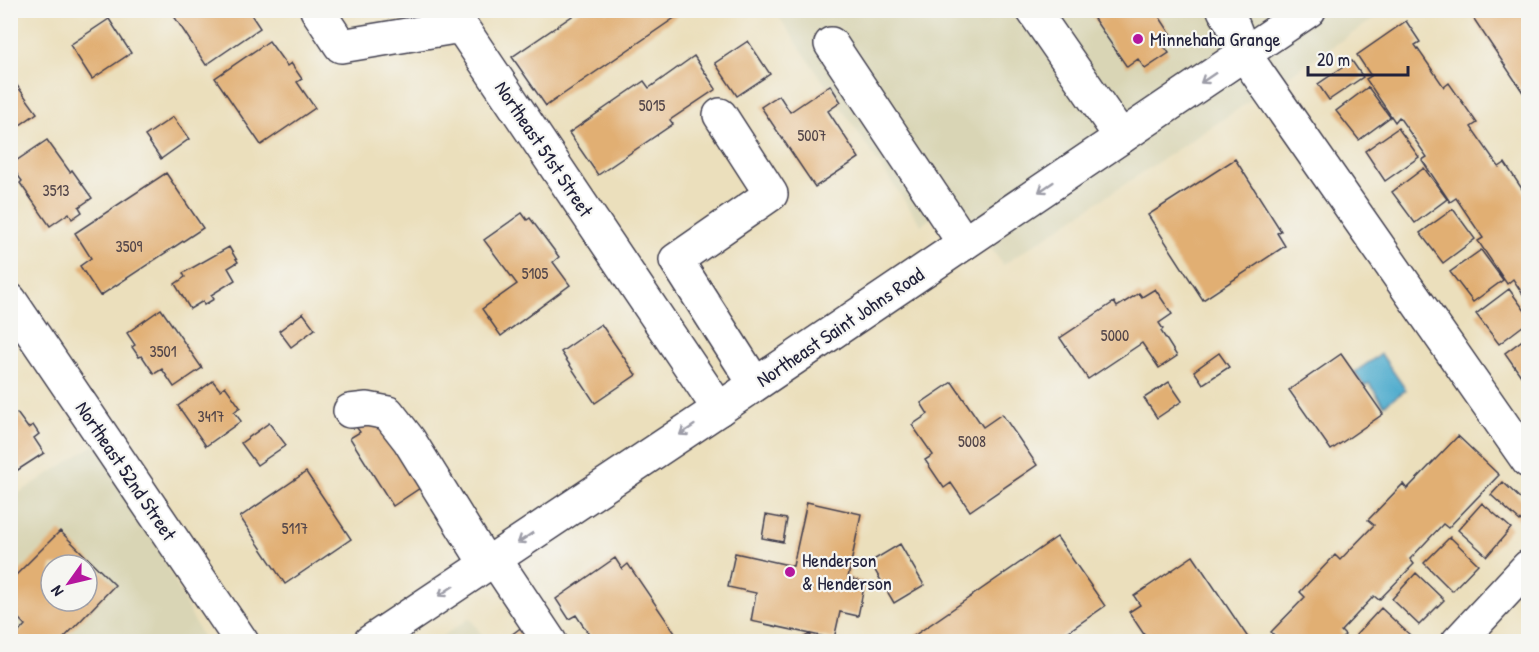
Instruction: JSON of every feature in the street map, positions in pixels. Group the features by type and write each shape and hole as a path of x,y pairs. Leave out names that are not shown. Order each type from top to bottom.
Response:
{"main road":[{"name":"Northeast 51st Street","path":"316,10 341,46 461,26 718,409"},
{"path":"1033,10 1121,137"},
{"path":"1224,10 1232,22 1244,54 1528,461"},
{"name":"Northeast Saint Johns Road","path":"370,642 1309,10"},
{"path":"831,44 964,243"},
{"path":"720,115 771,194 676,260 755,384"},
{"name":"Northeast 52nd Street","path":"10,300 242,642"},
{"path":"350,411 367,409 388,413 409,440 490,561 550,642"},
{"path":"1458,642 1528,567"}],"shaded area":[{"path":"775,11 1386,11 1003,265 957,200 921,225"},
{"path":"105,438 204,641 11,642 11,498"},
{"path":"470,618 486,641 435,641"}],"water":[{"path":"1381,354 1406,390 1384,405 1369,383 1364,386 1355,372"}],"building":[{"path":"170,10 248,10 260,28 206,65"},
{"path":"581,10 605,10 607,13 611,10 686,10 546,106 512,57"},
{"name":"Minnehaha Grange","path":"1088,10 1155,10 1172,36 1162,43 1169,53 1145,69 1138,59 1127,67"},
{"path":"1468,10 1528,10 1528,100"},
{"path":"109,19 131,53 92,79 70,45"},
{"path":"1406,21 1420,42 1415,45 1444,87 1449,83 1477,123 1471,127 1499,167 1505,163 1528,198 1528,302 1513,279 1507,284 1478,241 1483,238 1456,198 1450,202 1422,160 1427,157 1399,117 1395,122 1366,79 1371,76 1357,55"},
{"path":"269,41 287,66 291,63 302,79 297,82 315,108 261,145 215,78"},
{"path":"748,41 770,74 737,96 715,63"},
{"path":"694,56 716,89 670,120 673,124 598,175 569,133 644,81 649,88"},
{"path":"1352,61 1363,77 1329,100 1318,84"},
{"path":"10,76 37,113 10,132"},
{"path":"830,85 841,102 828,111 859,158 815,187 761,107 779,95 790,112"},
{"path":"1368,87 1390,117 1359,140 1336,111"},
{"path":"173,117 189,139 161,159 145,136"},
{"path":"1398,128 1419,157 1385,181 1365,151"},
{"path":"47,140 92,198 79,207 82,212 72,219 69,213 50,226 10,165"},
{"path":"1235,159 1281,231 1277,233 1285,246 1203,300 1148,215"},
{"path":"1424,168 1447,199 1415,223 1392,192"},
{"path":"166,173 203,228 100,296 80,266 91,258 75,233"},
{"path":"1453,209 1475,239 1443,263 1420,233"},
{"path":"522,213 527,220 530,218 559,257 553,262 570,285 501,336 482,309 517,284 484,240"},
{"path":"229,247 238,262 228,268 235,280 211,295 214,299 204,305 203,301 190,309 175,284 185,277 183,273"},
{"path":"1481,250 1503,280 1473,302 1450,272"},
{"path":"1155,289 1172,314 1159,323 1163,329 1161,331 1177,356 1159,368 1142,343 1088,379 1060,338 1114,302 1117,307 1139,293 1142,297"},
{"path":"1509,289 1528,315 1528,322 1499,344 1476,314"},
{"path":"161,309 202,368 174,387 162,369 154,374 142,356 139,357 127,333"},
{"path":"303,313 315,329 291,347 279,331"},
{"path":"601,324 636,375 595,403 561,352"},
{"path":"1528,336 1528,381 1526,383 1505,353"},
{"path":"1219,353 1229,367 1203,384 1194,371"},
{"path":"1341,354 1383,414 1331,450 1289,390"},
{"path":"213,381 220,390 225,386 240,407 234,412 241,421 206,446 178,406"},
{"path":"952,382 983,427 1002,414 1037,465 970,511 951,483 944,488 925,460 933,455 912,425 928,414 921,403"},
{"path":"1169,382 1182,401 1157,418 1144,398"},
{"path":"17,413 28,428 33,425 39,434 34,438 44,453 10,475 10,418"},
{"path":"373,417 429,482 393,506 350,438 360,432 357,428"},
{"path":"269,423 286,445 257,465 241,443"},
{"path":"1458,436 1499,475 1448,528 1443,524 1410,559 1414,564 1379,600 1374,596 1341,631 1345,635 1339,642 1281,642 1271,632 1305,597 1300,592 1335,555 1340,560 1374,525 1368,520 1403,484 1407,489"},
{"path":"306,472 351,539 285,584 240,517"},
{"path":"1503,482 1528,506 1528,512 1520,521 1491,495"},
{"name":"Henderson & Henderson","path":"807,502 861,514 848,578 865,582 858,616 840,612 834,639 751,621 756,593 728,587 735,553 793,566"},
{"path":"1482,503 1511,528 1487,556 1458,530"},
{"path":"766,515 787,519 783,542 762,538"},
{"path":"60,531 82,553 39,553 39,613 88,613 60,642 10,642 25,625 10,610 10,581"},
{"path":"1057,537 1105,606 1053,642 905,642"},
{"path":"1450,537 1478,564 1452,591 1424,563"},
{"path":"900,544 924,585 894,603 870,562"},
{"path":"1193,556 1251,642 1166,642 1162,637 1156,642 1149,642 1129,612 1140,605 1134,596"},
{"path":"615,558 622,569 628,564 681,642 594,642 576,615 569,619 556,599"},
{"path":"99,569 115,585 99,602"},
{"path":"1416,573 1444,600 1419,625 1392,599"},
{"path":"1381,608 1410,635 1404,642 1363,642 1356,635"},
{"path":"523,626 534,642 502,642"},
{"path":"810,634 814,642 795,642"}],"place":[{"name":"Minnehaha Grange","path":"1138,39"},
{"name":"Henderson & Henderson","path":"790,572"}]}
